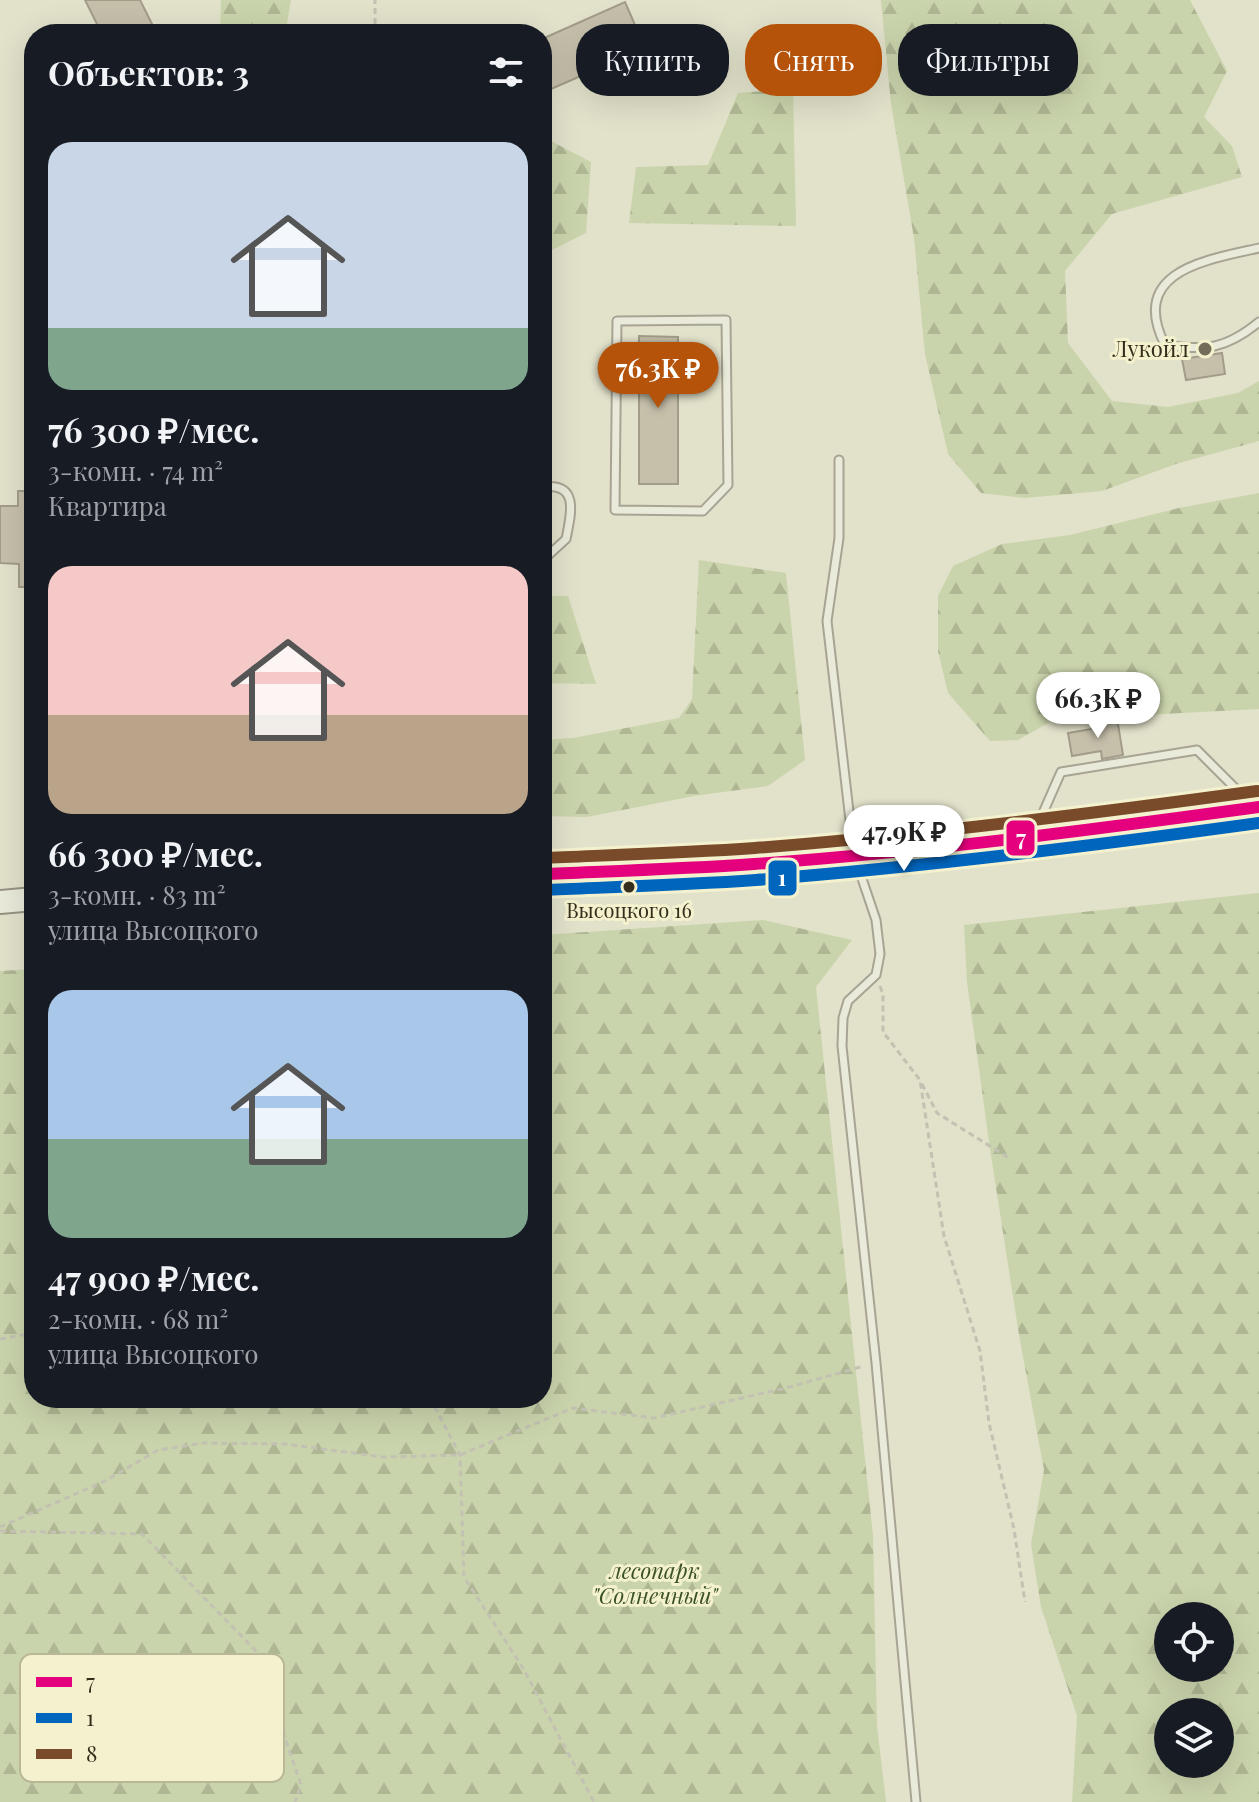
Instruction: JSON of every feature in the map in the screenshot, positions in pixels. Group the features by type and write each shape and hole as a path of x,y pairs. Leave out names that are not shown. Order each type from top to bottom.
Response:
{"main road":[{"path":"552,874 752,864 854,855 1257,807"},
{"path":"0,902 24,900"}],"lane":[{"path":"1259,248 1198,262 1169,278 1157,300 1155,325 1165,345 1205,349 1240,338 1259,322"},
{"path":"726,320 728,457 728,485 703,511 615,510 617,321 726,320"},
{"path":"839,460 839,538 827,621 854,855 876,920 880,954 876,975 848,1001 843,1018 842,1046 876,1363 916,1802"},
{"path":"552,485 567,491 570,499 566,539 552,552"},
{"path":"1032,836 1061,772 1197,750 1257,807"}],"path":[{"path":"375,0 375,24"},
{"path":"876,975 883,995 883,1032 920,1080 937,1113 1009,1158"},
{"path":"920,1080 944,1236 980,1351 989,1423 1014,1529 1025,1602"},
{"path":"0,1339 24,1335"},
{"path":"0,1529 105,1481 158,1450 204,1443 284,1444 383,1457 460,1455 573,1408 654,1418 786,1388 876,1363"},
{"path":"435,1408 460,1455 464,1577 523,1668 594,1802"},
{"path":"0,1529 142,1534 257,1654"},
{"path":"284,1734 301,1785 295,1802"}],"green space":[{"path":"221,0 291,0 287,24 220,24"},
{"path":"881,0 1190,0 1227,71 1204,117 1232,146 1242,177 1112,214 1065,271 1068,343 1112,401 1168,407 1238,393 1259,381 1259,441 1176,464 1102,491 1025,498 981,493 948,454 925,354 914,238 891,104"},
{"path":"745,92 745,96 793,96 796,226 629,223 636,167 708,165 738,93"},
{"path":"552,142 591,162 586,233 552,250"},
{"path":"1259,493 1259,709 1143,715 1091,708 1050,722 1018,740 990,741 948,693 938,651 938,596 953,566 1002,544 1070,535 1179,508"},
{"path":"699,560 786,573 805,760 768,786 694,796 587,817 552,816 552,739 679,718 692,699"},
{"path":"552,596 568,596 596,684 552,683"},
{"path":"1259,893 1259,1802 1072,1802 1077,1716 1041,1607 1031,1544 1044,1470 1019,1335 967,982 964,925"},
{"name":"лесопарк \"Солнечный\"","path":"763,920 852,940 816,987 873,1536 877,1726 886,1802 0,1802 0,971 24,970 24,1408 552,1408 552,934"}],"building":[{"path":"85,0 140,0 152,24 97,24"},
{"path":"625,2 635,24 576,24 576,78 552,89 552,35"},
{"path":"639,336 678,337 678,484 639,484"},
{"path":"1222,353 1225,374 1186,380 1182,359"},
{"path":"18,491 24,491 24,587 19,587 19,564 0,563 0,506 18,506"},
{"path":"1117,718 1123,755 1102,759 1101,751 1072,756 1068,733 1097,728 1096,722"}],"transit line":[{"name":"8","path":"552,858 818,843 1257,791"},
{"name":"7","path":"552,874 727,866 881,853 1259,807"},
{"name":"1","path":"552,890 819,875 1259,823"}],"place":[{"name":"Лукойл","path":"1205,349"},
{"name":"Высоцкого 16","path":"629,887"}]}
